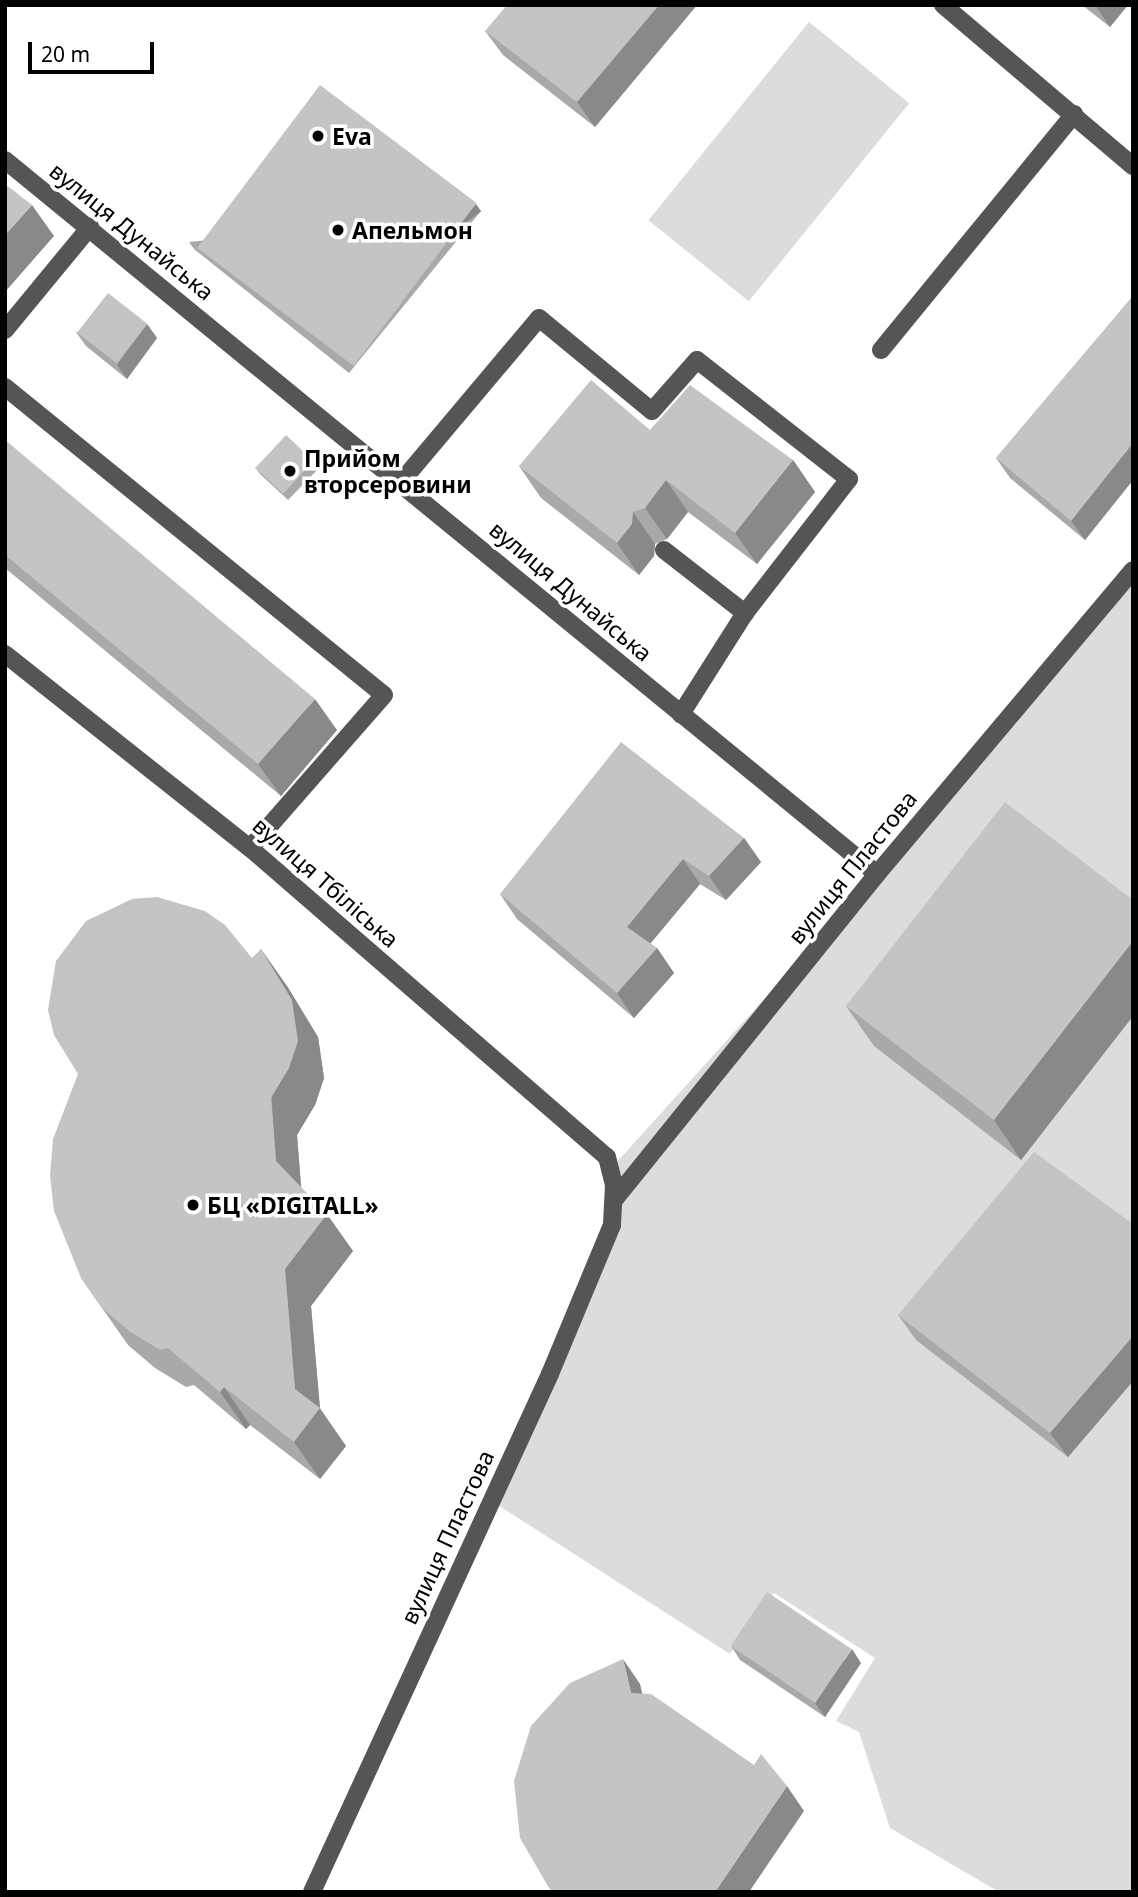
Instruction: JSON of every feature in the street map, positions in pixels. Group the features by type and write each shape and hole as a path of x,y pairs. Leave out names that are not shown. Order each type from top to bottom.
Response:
{"street":[{"path":"943,5 1133,166"},
{"path":"881,350 1074,114"},
{"name":"вулиця Дунайська","path":"5,160 877,874"},
{"path":"5,330 90,227"},
{"path":"401,482 539,317 652,411 697,360 849,480 745,613 681,714"},
{"path":"5,387 384,695 250,848"},
{"path":"664,550 745,613"},
{"name":"вулиця Пластова","path":"614,1200 877,874 1133,570"},
{"name":"вулиця Тбіліська","path":"5,654 250,848 607,1157"},
{"name":"вулиця Пластова","path":"312,1892 550,1374 604,1248 614,1200 607,1157"}],"shaded area":[{"path":"809,22 909,103 749,301 649,220"},
{"path":"1133,570 1133,1892 999,1892 890,1828 859,1732 836,1721 875,1658 774,1593 730,1654 490,1500 604,1248 617,1162 877,874"}],"building":[{"path":"507,5 659,5 577,102 485,31"},
{"name":"Апельмон","path":"320,85 477,203 354,366 197,248"},
{"path":"5,184 32,205 5,235"},
{"path":"108,293 147,324 117,363 77,332"},
{"path":"1133,296 1133,443 1071,521 996,458"},
{"path":"591,380 650,430 690,385 793,460 735,533 666,480 645,508 633,512 632,524 617,543 519,466"},
{"name":"Прийом вторсеровини","path":"286,435 314,461 283,494 255,468"},
{"path":"5,440 315,699 258,764 5,555"},
{"path":"621,742 744,838 709,876 683,859 627,927 657,948 617,993 500,894"},
{"path":"1005,802 1133,900 1133,941 994,1120 846,1006"},
{"name":"БЦ «DIGITALL»","path":"157,897 205,911 225,925 252,958 261,949 292,1000 298,1041 289,1068 271,1098 276,1161 327,1214 285,1269 295,1389 320,1408 294,1442 224,1387 220,1392 168,1348 160,1350 129,1331 102,1308 81,1278 54,1211 50,1176 53,1139 78,1074 54,1035 48,1010 56,961 86,921 132,899"},
{"path":"1034,1152 1133,1224 1133,1336 1050,1433 898,1315"},
{"path":"767,1592 852,1649 815,1703 731,1646"},
{"path":"623,1659 631,1693 651,1694 754,1765 761,1754 787,1786 715,1892 553,1892 520,1838 514,1781 531,1726 570,1683"}],"place":[{"name":"Eva","path":"318,136"},
{"name":"Апельмон","path":"338,230"},
{"name":"Прийом вторсеровини","path":"290,471"},
{"name":"БЦ «DIGITALL»","path":"193,1205"}]}
